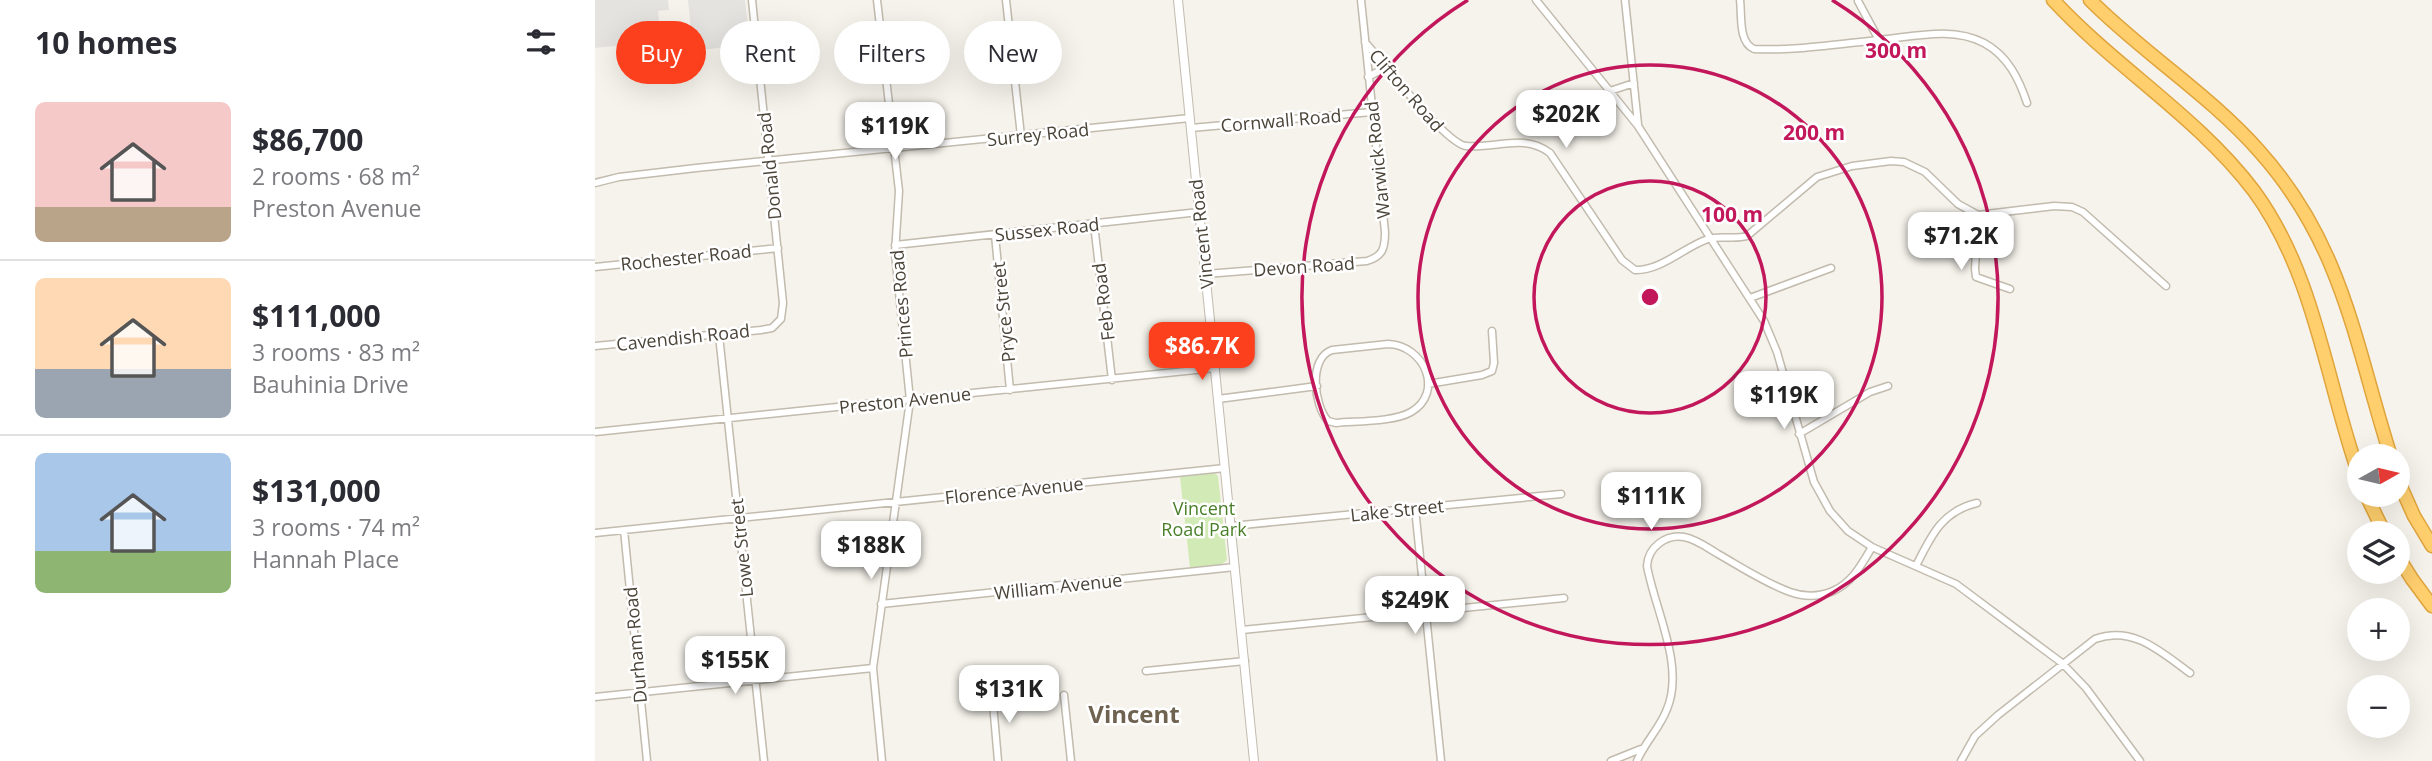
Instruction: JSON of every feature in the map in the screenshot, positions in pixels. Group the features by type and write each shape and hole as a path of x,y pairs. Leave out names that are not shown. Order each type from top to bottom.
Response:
{"highway":[{"path":"2053,0 2092,38 2199,130 2255,193 2296,269 2314,319 2350,444"},
{"path":"2090,0 2259,151 2305,213 2325,249 2347,305 2387,444"},
{"path":"2410,507 2432,546"},
{"path":"2410,576 2432,606"}],"street":[{"name":"Donald Road","path":"752,0 783,312 781,319 772,328"},
{"name":"Princes Road","path":"877,0 899,210 895,245 910,400 873,668 882,761"},
{"path":"1006,0 1021,136"},
{"name":"Vincent Road","path":"1178,0 1254,761"},
{"name":"Warwick Road","path":"1361,0 1385,236"},
{"path":"1536,0 1638,126 1750,298 1772,337 1814,482 1839,523 1872,547 1961,587 2062,663 2086,688 2140,761"},
{"path":"1625,0 1638,126"},
{"path":"1740,0 1744,39 1748,46 1754,49 1946,33 1971,38 1985,44 2010,65 2028,103"},
{"path":"1858,1 1879,40"},
{"name":"Clifton Road","path":"1365,42 1440,128 1457,143 1466,146 1531,143 1550,153 1628,267 1635,270 1651,268 1710,238"},
{"path":"1368,76 1379,71 1391,73"},
{"path":"1610,91 1634,83"},
{"name":"Cornwall Road","path":"1191,128 1371,112"},
{"name":"Surrey Road","path":"595,183 619,177 768,160 1190,118"},
{"path":"1710,238 1737,239 1747,236 1817,177 1852,166 1904,162 1925,172 1958,204 1978,215 2045,206 2072,207 2083,212 2166,286"},
{"name":"Sussex Road","path":"895,245 1199,212"},
{"path":"1978,215 1976,277 1978,280 2010,289"},
{"name":"Feb Road","path":"1094,224 1112,380"},
{"name":"Pryce Street","path":"995,235 1010,390"},
{"name":"Devon Road","path":"1206,274 1367,261 1382,253 1385,236"},
{"name":"Rochester Road","path":"595,267 778,248"},
{"path":"1750,298 1831,268"},
{"name":"Cavendish Road","path":"595,346 772,328"},
{"path":"1428,384 1492,371 1492,331"},
{"name":"Lowe Street","path":"719,335 764,761"},
{"path":"1388,344 1397,344 1415,353 1422,361 1428,384 1426,395 1411,413 1336,423 1328,421 1324,416 1317,386 1317,366 1325,352 1388,344"},
{"name":"Preston Avenue","path":"595,432 1215,368"},
{"path":"1218,398 1317,386"},
{"path":"1799,434 1870,392 1888,386"},
{"name":"Florence Avenue","path":"595,533 1225,468"},
{"name":"Lake Street","path":"1232,526 1561,494"},
{"path":"1916,565 1932,534 1944,519 1960,508 1977,503"},
{"path":"1415,508 1441,761"},
{"name":"Durham Road","path":"624,530 647,761"},
{"path":"1637,761 1668,708 1674,682 1670,655 1647,566 1649,554 1658,543 1673,537 1691,539 1779,587 1812,596 1833,591 1851,579 1872,547"},
{"name":"William Avenue","path":"881,604 1235,567"},
{"path":"1242,630 1564,598"},
{"path":"1961,761 1975,736 1990,722 2095,639 2111,634 2132,636 2154,647 2190,674"},
{"path":"1146,671 1245,661"},
{"path":"595,697 873,668"},
{"path":"992,692 998,761"},
{"path":"1063,695 1070,761"},
{"path":"1611,761 1645,747"}],"green space":[{"name":"Vincent Road Park","path":"1214,473 1218,476 1227,560 1221,565 1190,568 1180,477"}],"shaded area":[{"path":"595,0 668,0 669,10 658,11 659,21 616,21 616,46 595,48"},
{"path":"688,0 745,0 747,21 720,21 720,48 706,49 706,21 690,21"}],"district":[{"name":"Vincent","path":"1134,713"}]}
